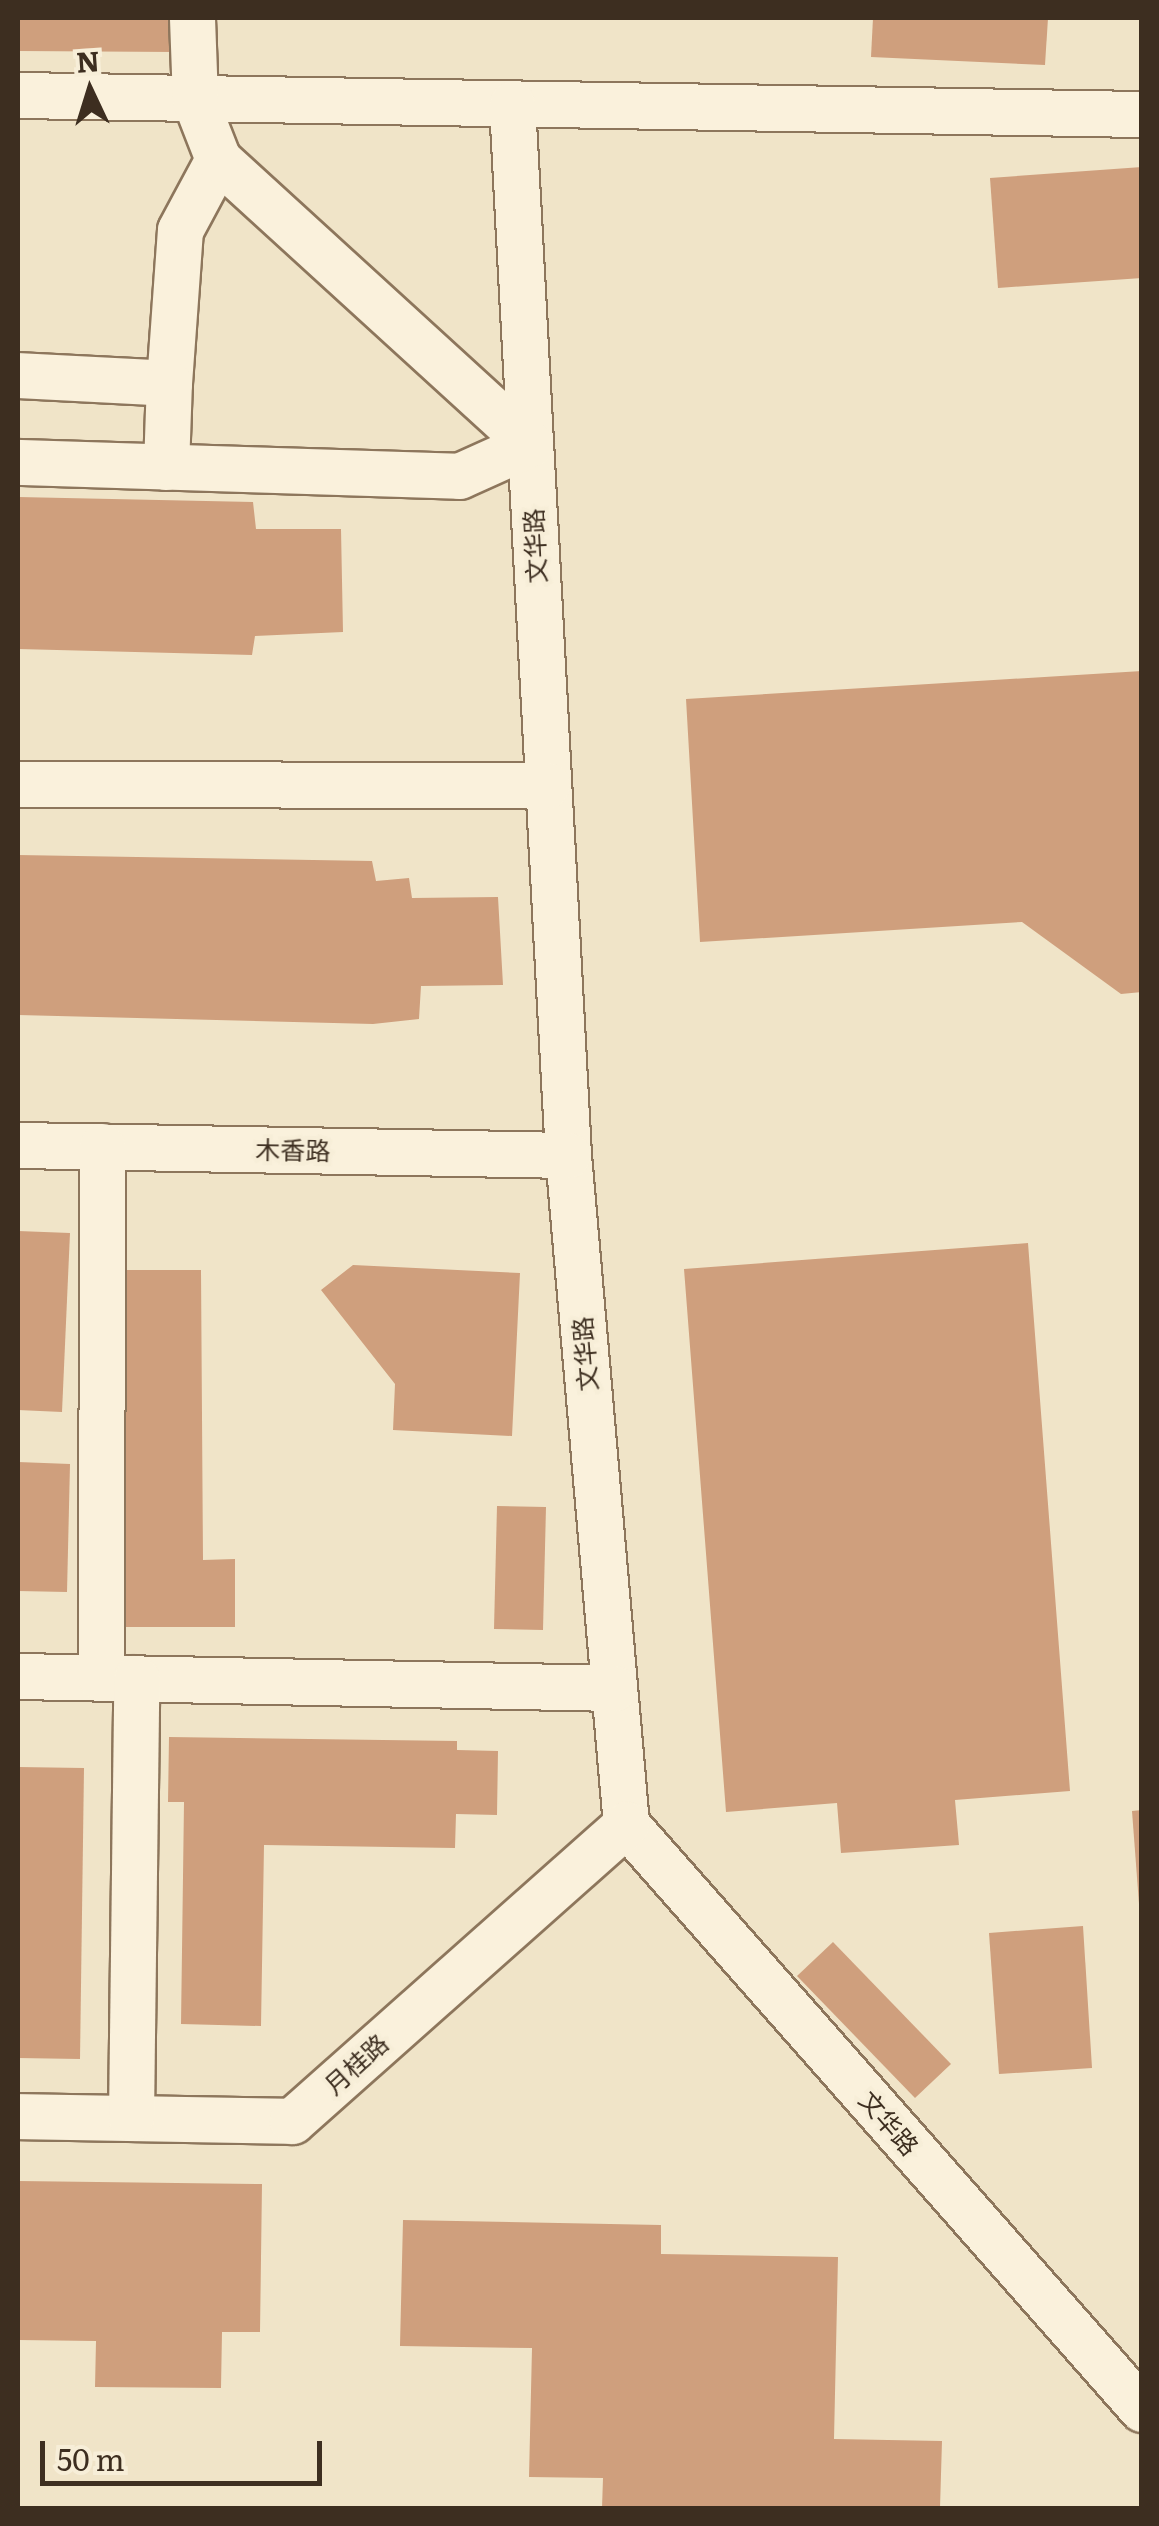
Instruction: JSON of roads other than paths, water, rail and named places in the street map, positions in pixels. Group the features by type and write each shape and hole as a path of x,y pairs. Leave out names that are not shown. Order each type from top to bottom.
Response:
{"street":[{"path":"18,462 459,476 530,444 218,159 195,100 192,18"},
{"path":"18,95 1142,114"},
{"name":"文华路","path":"512,104 568,1155 626,1824 1142,2410"},
{"path":"166,467 180,230 218,159"},
{"path":"18,375 170,382"},
{"path":"18,784 548,786"},
{"name":"木香路","path":"18,1144 568,1155"},
{"path":"102,1146 131,2118"},
{"path":"18,1676 614,1688"},
{"name":"月桂路","path":"18,2116 292,2121 626,1824"}]}
